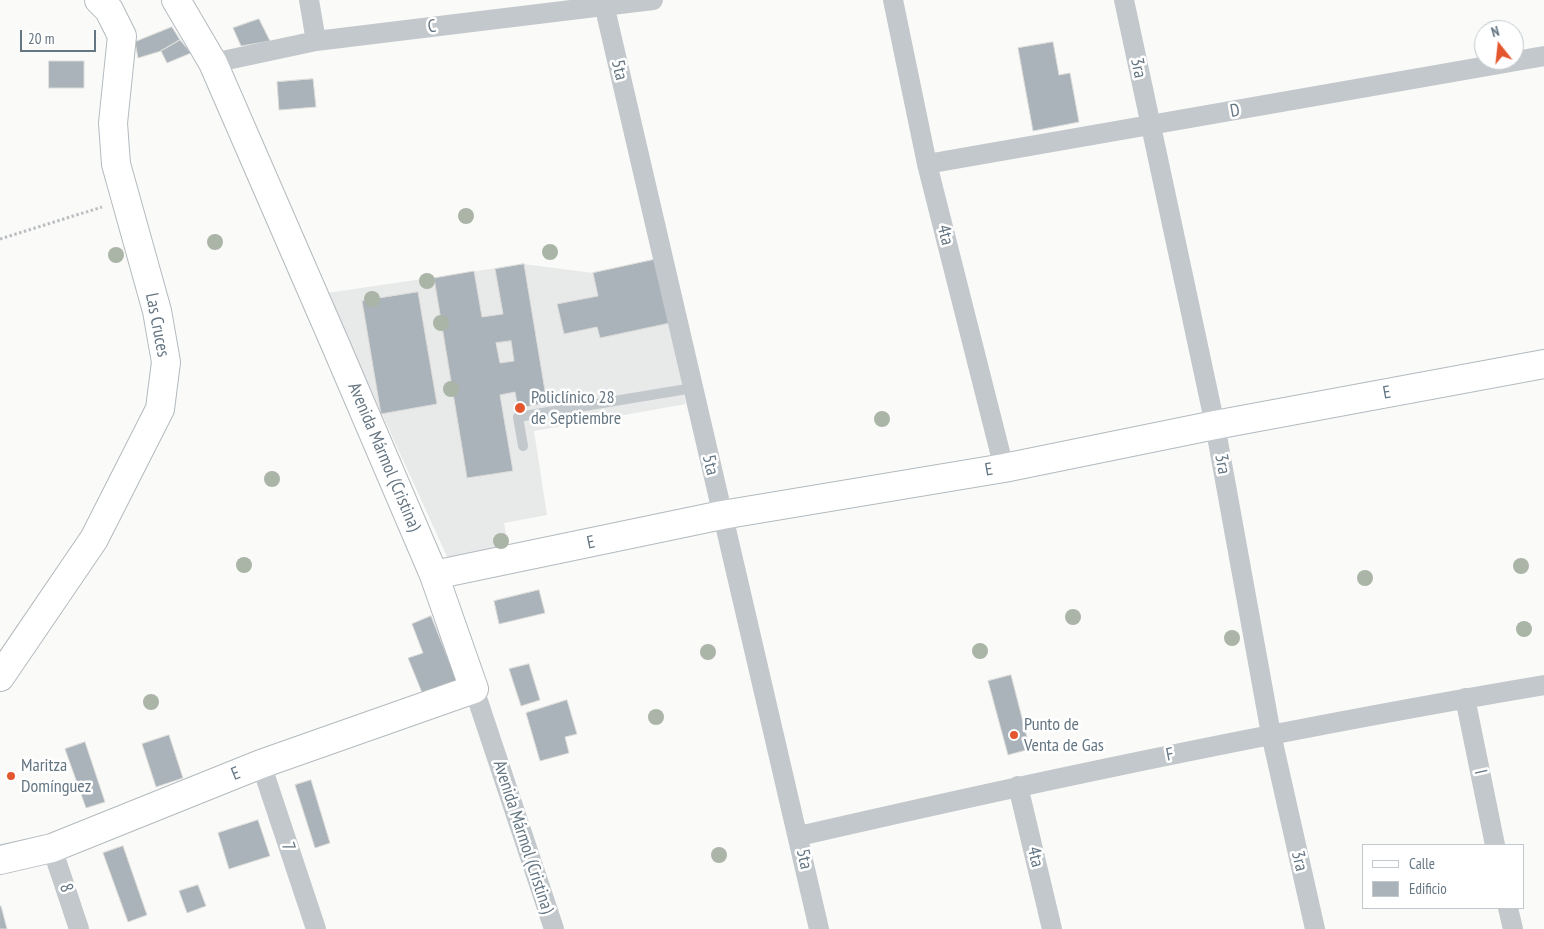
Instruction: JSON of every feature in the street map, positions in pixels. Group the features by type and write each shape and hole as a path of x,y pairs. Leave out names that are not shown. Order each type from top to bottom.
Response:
{"main road":[{"name":"Las Cruces","path":"0,677 94,539 160,409 166,362 157,311 116,164 113,124 122,36 109,10 99,0"},
{"name":"Avenida Mármol (Cristina)","path":"176,0 213,63 434,576 474,688"},
{"name":"E","path":"434,576 722,515 1004,468 1215,425 1544,364"},
{"name":"E","path":"0,860 52,848 260,764 474,688"}],"street":[{"path":"309,0 316,41"},
{"name":"C","path":"213,63 316,41 604,4 653,0"},
{"name":"4ta","path":"893,0 927,164 1004,468"},
{"name":"3ra","path":"1124,0 1215,425 1271,734 1314,929"},
{"name":"5ta","path":"604,4 722,515 799,836 819,929"},
{"name":"D","path":"927,164 1544,56"},
{"name":"F","path":"799,836 1018,786 1271,734 1544,685"},
{"name":"Avenida Mármol (Cristina)","path":"474,688 554,929"},
{"name":"I","path":"1465,698 1495,844"},
{"name":"7","path":"260,764 316,929"},
{"name":"4ta","path":"1018,786 1052,929"},
{"name":"8","path":"52,848 79,929"},
{"path":"1508,909 1513,929"}],"lane":[{"path":"523,446 518,417 693,388"}],"path":[{"path":"0,239 100,207"}],"shaded area":[{"name":"Policlínico 28 de Septiembre","path":"657,259 686,404 534,431 547,515 504,523 508,546 448,559 327,293 524,264 593,273"}],"building":[{"path":"259,19 270,41 241,46 233,28"},
{"path":"172,27 180,40 161,51 138,58 135,42"},
{"path":"180,40 191,53 167,63 161,51"},
{"path":"1053,42 1059,75 1070,73 1079,122 1033,131 1018,48"},
{"path":"49,61 84,61 84,88 49,88"},
{"path":"313,79 316,107 279,110 277,82"},
{"path":"657,259 670,323 600,338 597,327 564,334 557,304 598,296 593,273"},
{"path":"524,264 547,403 518,408 515,392 500,395 513,471 467,478 434,278 474,271 482,317 503,314 495,269","holes":["511,341 514,361 500,363 496,343"]},
{"path":"418,292 437,404 381,414 362,301"},
{"path":"539,590 545,613 499,624 494,601"},
{"path":"431,616 459,686 425,700 408,658 423,653 412,624"},
{"path":"529,664 540,700 521,706 509,669"},
{"path":"1011,675 1030,749 1008,755 988,681"},
{"path":"567,700 577,734 565,737 569,753 540,761 526,713"},
{"path":"169,735 183,778 156,787 142,744"},
{"path":"85,742 105,802 86,808 65,749"},
{"path":"311,780 330,843 315,848 295,785"},
{"path":"258,820 270,856 229,869 218,833"},
{"path":"123,846 147,915 128,922 103,853"},
{"path":"198,885 206,906 187,913 179,891"},
{"path":"1,906 7,929 0,929"}],"place":[{"name":"Policlínico 28 de Septiembre","path":"520,408"},
{"name":"Punto de Venta de Gas","path":"1014,735"},
{"name":"Maritza Domínguez","path":"11,776"}]}
